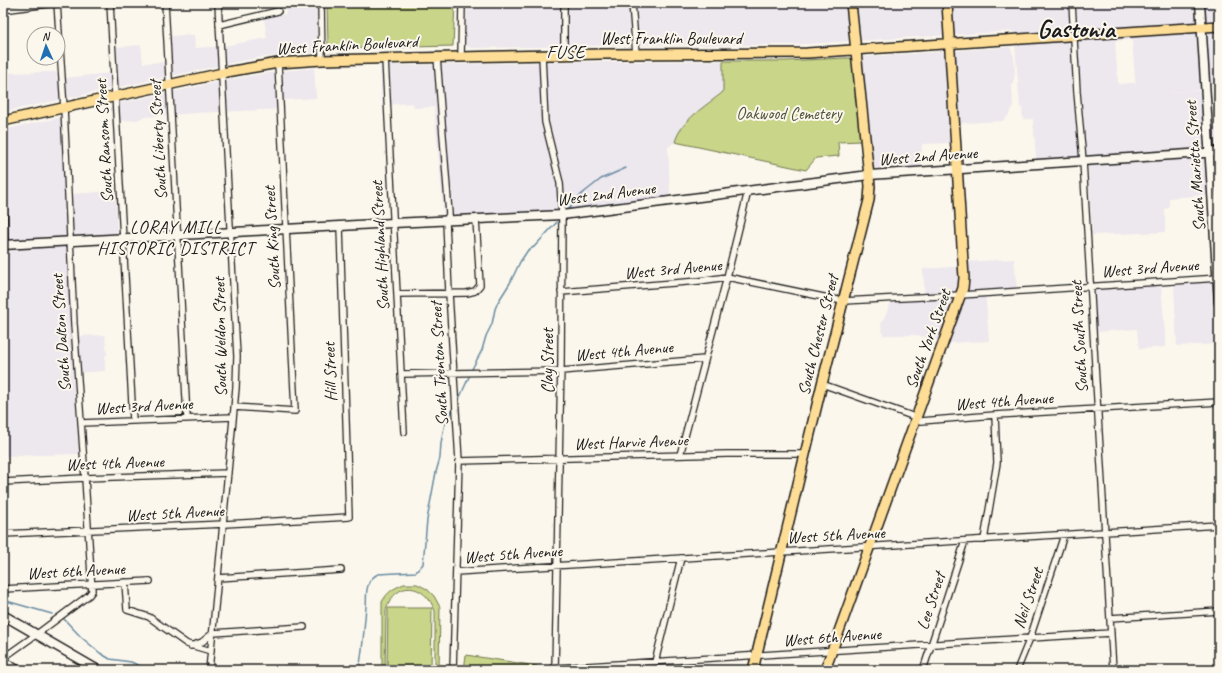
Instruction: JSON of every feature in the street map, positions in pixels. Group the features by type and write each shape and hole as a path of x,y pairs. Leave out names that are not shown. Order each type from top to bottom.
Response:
{"main road":[{"name":"South Chester Street","path":"753,670 804,454 869,200 869,175 851,3"},
{"name":"South York Street","path":"825,670 961,295 964,278 947,3"},
{"name":"West Franklin Boulevard","path":"3,121 222,73 278,64 322,60 564,54 771,54 856,50 1219,26"}],"street":[{"path":"3,10 56,3"},
{"name":"South Dalton Street","path":"56,3 64,108 74,336 92,584"},
{"name":"South Ransom Street","path":"110,3 133,421"},
{"name":"South Liberty Street","path":"165,3 186,418"},
{"name":"South Weldon Street","path":"210,670 224,524 237,356 218,3"},
{"path":"320,3 322,60"},
{"path":"461,57 462,3"},
{"path":"564,3 564,54"},
{"path":"632,3 636,54"},
{"name":"South South Street","path":"1072,3 1077,92 1084,161 1113,670"},
{"name":"South Marietta Street","path":"1200,3 1219,303"},
{"path":"219,25 278,11"},
{"name":"Clay Street","path":"542,55 545,122 547,138 560,183 562,215 561,371 555,669"},
{"name":"South Trenton Street","path":"437,57 449,214 446,221 459,461 453,670"},
{"name":"South Highland Street","path":"385,58 404,432"},
{"name":"South King Street","path":"234,407 295,411 278,64"},
{"name":"West 2nd Avenue","path":"4,245 562,215 869,175 1219,152"},
{"path":"3,176 4,245"},
{"path":"680,455 748,191"},
{"path":"398,294 475,291 480,285 476,219"},
{"name":"Hill Street","path":"340,226 349,517"},
{"name":"West 3rd Avenue","path":"561,292 699,281 727,277 843,301 961,295 1218,278"},
{"name":"West 4th Avenue","path":"402,374 561,371 705,359"},
{"name":"West 4th Avenue","path":"822,384 921,421 995,415 1219,402"},
{"path":"984,540 997,463 995,415"},
{"name":"West 3rd Avenue","path":"81,423 233,417"},
{"name":"West Harvie Avenue","path":"459,461 727,454 804,454"},
{"name":"West 4th Avenue","path":"3,482 228,473"},
{"name":"West 5th Avenue","path":"3,534 349,517"},
{"name":"West 5th Avenue","path":"456,572 1219,525"},
{"name":"Neil Street","path":"1017,670 1030,638 1064,535"},
{"name":"Lee Street","path":"923,670 966,541"},
{"path":"653,670 680,558"},
{"path":"218,578 341,570"},
{"name":"West 6th Avenue","path":"3,589 150,581"},
{"path":"125,582 127,610 149,616 191,646 211,651"},
{"path":"20,670 3,659 89,594 92,590 92,584"},
{"path":"1110,618 1219,611"},
{"path":"3,616 98,670"},
{"path":"191,646 202,642 213,633 304,627"},
{"name":"West 6th Avenue","path":"555,669 1111,633"}],"shaded area":[{"path":"285,3 317,3 317,52 256,58 3,112 3,73 56,72 57,79 118,72 117,47 141,45 143,63 172,62 171,36 194,35 195,48 224,46 267,38 264,18 286,14"},
{"path":"467,3 1219,3 1219,84 1212,84 1202,90 1149,93 1211,90 1214,127 1219,127 1219,225 1217,194 1169,198 1169,208 1165,209 1165,232 1092,235 1088,165 1037,170 1033,119 1023,119 1022,107 1020,108 1014,31 790,45 641,45 471,48 465,43","holes":["1139,39 1132,40 1136,89 1135,83 1118,84 1115,41"]},
{"path":"1010,47 1014,57 1015,74 1012,86 1013,107 1008,116 1002,121 948,124 949,143 922,144 921,166 870,169 861,57"},
{"path":"723,61 723,92 690,119 676,138 675,142 668,147 670,197 567,210 444,217 434,107 414,108 413,103 382,105 380,66 565,62"},
{"path":"314,68 316,98 284,100 285,109 196,113 144,117 137,120 112,121 111,106 120,103 242,77"},
{"path":"67,116 70,194 116,191 117,233 73,236 79,336 105,335 107,355 105,356 105,371 73,373 79,454 3,456 3,130"},
{"path":"1014,259 1017,289 985,291 989,341 948,343 916,335 883,335 881,324 891,303 925,300 923,269 967,266 967,262"},
{"path":"1219,281 1219,323 1216,324 1218,344 1177,346 1174,284"},
{"path":"1161,285 1166,347 1139,349 1137,329 1096,332 1094,292 1096,289"}],"green space":[{"path":"327,3 455,3 453,46 328,48"},
{"name":"Oakwood Cemetery","path":"850,58 853,61 861,141 838,142 839,156 816,158 806,170 675,142 678,134 688,120 723,92 723,61 786,61"},
{"path":"404,584 417,584 427,589 434,596 440,607 439,670 435,670 435,611 425,595 418,590 410,588 403,589 396,593 386,610 385,670 382,670 382,602 391,591"},
{"path":"388,608 432,608 431,670 387,670"},
{"path":"466,655 537,666 539,670 464,670"}],"waterway":[{"path":"568,210 582,194 601,179 626,168"},
{"path":"472,369 482,350 486,336 492,324 498,302 510,283 520,262 528,250 534,247 557,222"},
{"path":"459,399 469,377"},
{"path":"359,670 362,654 367,592 370,582 378,574 416,572 423,564 427,520 440,458 444,427 453,409"},
{"path":"3,600 52,614"},
{"path":"64,619 81,637 100,653 110,659 131,662 144,668 159,670"}],"district":[{"name":"Gastonia","path":"1076,29"},
{"name":"FUSE","path":"566,52"},
{"name":"LORAY MILL HISTORIC DISTRICT","path":"176,237"}]}
